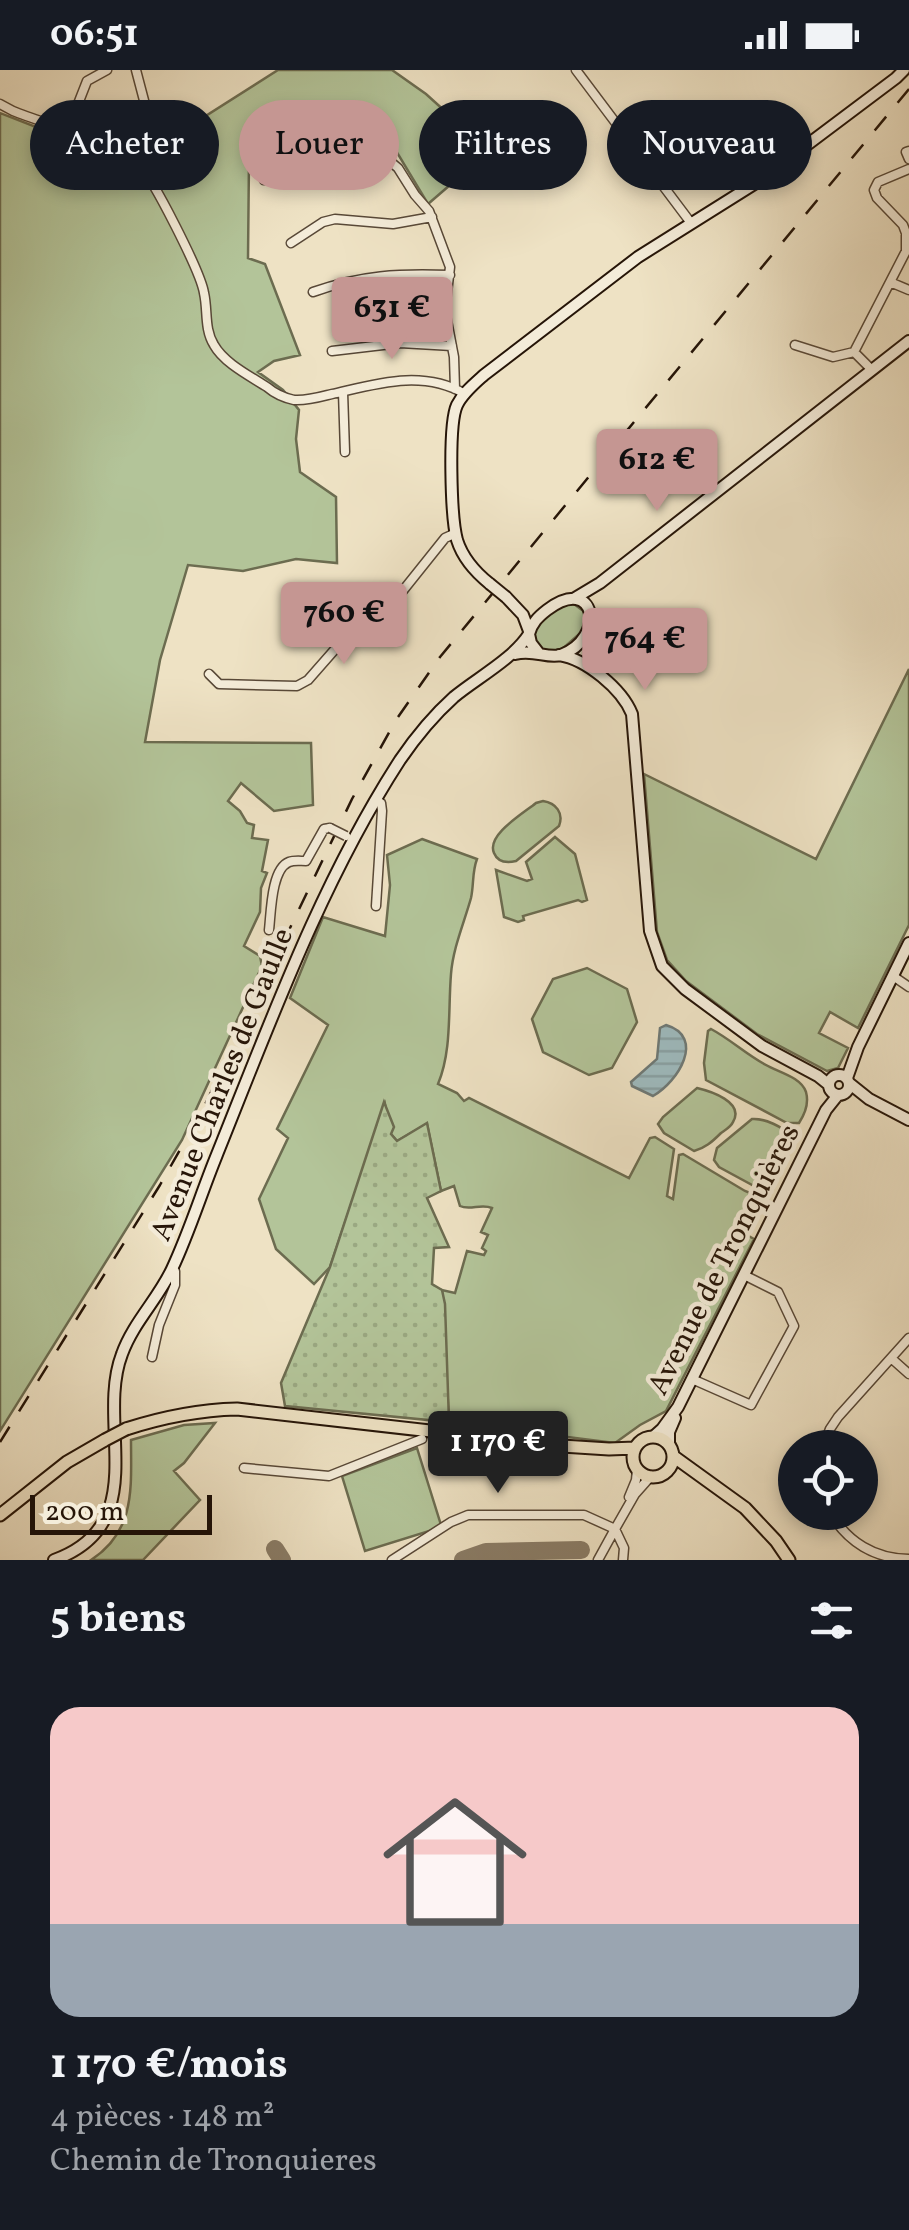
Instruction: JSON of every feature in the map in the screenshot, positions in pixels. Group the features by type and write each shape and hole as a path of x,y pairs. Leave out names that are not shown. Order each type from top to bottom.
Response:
{"main road":[{"path":"0,1515 67,1462 126,1429 196,1411 237,1409 562,1446 635,1448"},
{"path":"635,1466 635,1448 640,1441 658,1433 671,1450 754,1516 790,1560"},
{"path":"562,1446 615,1455 651,1476 668,1470 711,1483"},
{"path":"668,1470 671,1450"}],"street":[{"path":"82,70 88,81"},
{"path":"80,100 88,81 107,70"},
{"path":"136,70 144,100"},
{"path":"576,70 691,222"},
{"path":"155,190 201,281 212,343 226,360 272,391 293,400 405,379 460,391 638,258 759,180 904,70"},
{"path":"0,104 30,117"},
{"path":"909,151 909,159"},
{"path":"399,169 432,216 450,267 445,310 460,391 451,431 456,532 475,572 523,615 531,644 538,652"},
{"path":"854,352 906,251 906,232 874,190 878,182 909,169"},
{"path":"291,243 323,222 335,219 393,224 432,216"},
{"path":"313,292 368,277 450,275"},
{"path":"890,282 909,290"},
{"path":"529,633 536,619 549,608 600,583 909,341"},
{"path":"332,352 400,343 452,346"},
{"path":"795,345 833,356 854,352"},
{"path":"854,352 872,370"},
{"path":"343,392 345,452"},
{"path":"209,674 219,684 297,686 308,680 344,639 377,623 444,538 456,532"},
{"path":"589,610 600,583"},
{"path":"575,598 589,610 591,622 584,654 588,666"},
{"path":"511,601 528,610 549,608"},
{"name":"Avenue Charles de Gaulle","path":"54,1560 84,1543 108,1512 115,1486 120,1357 172,1269 351,838 401,759 433,718 511,655 529,633"},
{"path":"559,655 586,636"},
{"path":"511,655 526,651 571,657 588,666 621,695 632,714 650,931 662,966 685,989 762,1046 909,1120"},
{"path":"376,906 382,811 377,801"},
{"path":"269,930 272,892 280,870 289,862 306,860 324,830 330,828 351,838"},
{"name":"Avenue de Tronquières","path":"658,1433 678,1408 909,942"},
{"path":"893,976 909,987"},
{"path":"152,1357 175,1284 172,1269"},
{"path":"692,1378 751,1405 794,1326 778,1292 744,1275"},
{"path":"830,1430 909,1338"},
{"path":"891,1358 909,1374"},
{"path":"671,1450 669,1432 678,1408"},
{"path":"244,1468 329,1476 422,1439"},
{"path":"598,1560 636,1480 635,1466"},
{"path":"624,1510 651,1476"},
{"path":"392,1560 468,1514 584,1515 615,1530 624,1548 623,1560"},
{"path":"842,1530 881,1556 909,1560"}],"green space":[{"path":"278,70 392,70 433,100 419,100 419,189 399,156 399,100 239,100 239,190 249,190 248,258 265,264 300,355 274,361 258,372 283,390 299,410 296,439 300,472 336,497 337,563 296,559 243,571 188,565 160,660 145,742 311,743 313,805 274,811 241,783 228,801 247,823 254,825 252,838 268,840 260,912 244,946 260,956 262,966 182,1140 0,1431 0,113 30,125 30,190 219,190 219,107"},
{"path":"420,190 444,190 428,204"},
{"path":"574,604 586,613 585,629 560,651 540,649 533,636 539,624 554,610"},
{"path":"909,669 909,925 858,1028 830,1012 819,1033 848,1048 838,1068 827,1071 757,1034 686,981 667,960 657,932 644,774 816,859"},
{"path":"543,801 558,809 559,826 516,861 498,859 493,846 501,832"},
{"path":"555,837 575,854 587,900 523,916 524,920 518,922 504,917 496,870 527,881 532,879 526,862"},
{"path":"422,839 477,859 471,898 452,964 447,1044 438,1084 464,1101 469,1098 629,1178 650,1138 655,1137 674,1149 667,1196 673,1199 679,1155 683,1154 760,1197 743,1233 754,1239 666,1411 615,1443 449,1422 442,1290 455,1293 467,1251 484,1255 486,1251 482,1248 488,1235 481,1232 492,1208 460,1206 454,1186 441,1191 427,1124 397,1141 391,1134 385,1104 330,1267 314,1284 276,1249 259,1199 288,1138 277,1129 328,1025 290,998 323,917 385,936 390,885 387,855"},
{"path":"587,968 627,989 637,1022 612,1068 589,1075 543,1052 532,1019 553,979"},
{"path":"711,1029 799,1082 807,1100 799,1123 787,1123 706,1080 704,1063"},
{"path":"697,1088 730,1103 735,1115 729,1127 694,1151 664,1133 658,1124"},
{"path":"384,1102 394,1127 391,1134 397,1141 427,1123 441,1191 427,1198 449,1247 434,1248 432,1284 442,1290 445,1304 449,1422 285,1406 281,1383 330,1267"},
{"path":"752,1119 773,1124 790,1136 762,1185 754,1186 719,1167 714,1160 717,1148"},
{"path":"215,1423 174,1471 200,1500 143,1560 91,1560 116,1536 128,1507 131,1440 184,1425"},
{"path":"417,1448 441,1525 365,1551 342,1476"}],"water":[{"path":"666,1025 684,1039 684,1060 671,1081 653,1096 631,1082 657,1059 660,1028"}],"taxiway":[{"path":"275,1549 282,1560"},
{"path":"463,1560 486,1552 581,1550"}],"railway":[{"path":"0,1442 202,1111 352,799 396,720 440,657 909,89"}]}
